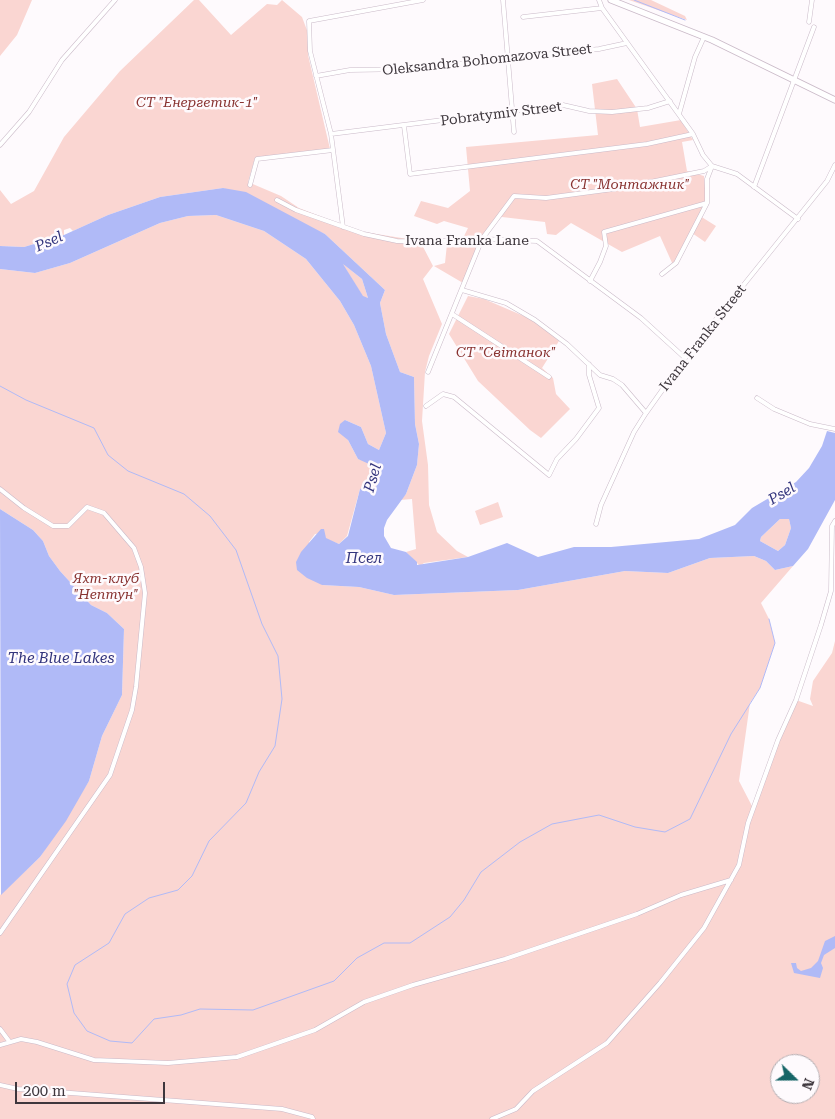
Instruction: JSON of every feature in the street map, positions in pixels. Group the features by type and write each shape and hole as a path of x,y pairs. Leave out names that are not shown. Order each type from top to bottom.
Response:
{"main road":[{"path":"611,0 704,37 793,82 835,100"}],"street":[{"path":"0,145 29,112 62,60 115,0"},
{"path":"343,227 330,134 310,51 309,21 423,0"},
{"path":"503,0 514,132"},
{"path":"599,0 602,8 693,134 703,155 712,166 736,174 798,219"},
{"path":"809,22 812,0"},
{"path":"523,17 602,8"},
{"path":"754,187 814,27"},
{"path":"679,114 695,57 704,37"},
{"name":"Oleksandra Bohomazova Street","path":"316,76 350,70 410,70 507,57 599,49 627,43"},
{"name":"Pobratymiv Street","path":"330,134 563,105 589,111 612,112 648,108 670,101"},
{"path":"404,126 410,174 647,144 693,134"},
{"path":"250,185 257,159 333,150"},
{"name":"Ivana Franka Street","path":"596,524 601,505 634,432 646,413 685,358 827,181 835,165"},
{"path":"662,274 676,263 707,203 707,179 712,166"},
{"path":"428,372 482,239 514,196 546,198 621,188 704,171 712,166"},
{"name":"Ivana Franka Lane","path":"277,200 296,210 343,227 364,234 397,241 482,239 537,241 641,318 685,358"},
{"path":"590,281 606,246 604,232 707,203"},
{"path":"462,290 506,303 567,344 600,375 613,379 622,385 646,413"},
{"path":"452,314 549,377"},
{"path":"426,406 443,394 454,396 548,475 557,459 576,439 599,408 589,376 589,364"},
{"path":"758,398 774,409 810,424 835,429"},
{"path":"0,489 24,508 53,526 68,526 87,507 104,513 134,548 141,568 145,593 132,710 110,775 0,933"},
{"path":"492,1119 516,1109 533,1091 607,1043 660,983 704,928 740,865 748,823 778,740 796,700 821,626 831,591 832,526 835,520"},
{"path":"0,1045 21,1039 37,1042 94,1060 168,1063 237,1057 315,1030 364,1002 413,985 505,959 637,914 681,895 731,880"},
{"path":"0,1029 9,1041"},
{"path":"0,1085 282,1109 312,1116 313,1119"}],"green space":[{"path":"0,0 32,0 17,35 0,56"},
{"name":"СТ \"Енергетик-1\"","path":"194,0 199,0 231,35 267,4 277,5 282,0 302,17 308,33 308,55 330,149 255,158 248,182 281,196 299,208 358,231 420,241 433,266 423,279 442,324 429,356 425,372 422,421 428,465 429,505 437,532 457,551 468,557 424,563 420,566 406,552 416,549 412,499 400,500 406,494 417,465 419,444 415,424 414,377 400,372 386,334 380,303 385,290 325,234 223,188 160,197 108,215 73,231 70,228 64,230 64,235 24,247 0,246 0,190 11,204 34,191 64,137 120,71"},
{"path":"629,0 651,0 685,16 687,20"},
{"name":"СТ \"Монтажник\"","path":"617,79 637,109 640,127 681,120 693,140 682,142 687,171 704,176 706,201 700,216 716,226 705,242 692,233 673,265 660,236 622,252 571,223 556,235 547,234 545,222 502,217 493,221 482,236 463,283 434,266 445,263 447,244 461,242 468,228 444,221 437,224 414,216 421,201 448,208 470,191 466,147 598,135 592,84"},
{"name":"Яхт-клуб \"Нептун\"","path":"216,215 264,231 306,259 340,301 354,325 371,366 386,433 379,450 368,444 361,427 345,420 348,440 358,459 373,462 376,466 378,477 375,491 360,489 347,536 339,544 326,539 324,533 315,534 309,542 322,585 359,587 394,595 518,590 625,571 668,573 710,558 754,556 766,561 775,570 793,566 761,603 769,619 775,643 760,688 750,703 739,781 753,808 796,700 813,706 810,699 813,681 832,653 835,641 835,1119 0,1119 0,895 40,857 89,781 102,736 122,695 124,629 107,613 91,605 60,571 49,556 43,541 33,530 0,509 0,269 35,273 70,263 160,223 188,216"},
{"path":"342,263 362,279 368,298 363,297"},
{"name":"СТ \"Світанок\"","path":"468,296 484,299 533,320 559,341 542,368 553,378 556,394 570,409 541,438 478,381 449,334"},
{"path":"498,502 503,517 480,525 475,511"},
{"path":"780,519 789,519 791,528 785,545 778,551 760,541 761,537"}],"water":[{"name":"Псел","path":"223,188 246,192 325,234 385,290 380,303 386,334 400,372 414,377 415,424 419,444 417,465 406,494 387,520 384,536 391,548 406,552 417,562 417,565 468,557 507,543 538,557 574,547 611,547 699,539 735,525 752,508 796,482 809,468 822,446 827,431 835,433 835,500 808,549 793,566 775,570 766,561 754,556 710,558 668,573 625,571 518,590 394,595 359,587 322,585 307,578 297,570 296,562 301,552 321,529 324,529 326,538 339,544 348,536 360,489 366,486 373,491 376,488 378,477 376,466 373,462 369,464 358,459 348,440 338,432 340,424 345,420 361,427 368,444 379,450 386,433 371,366 354,325 340,301 306,259 264,231 216,215 188,216 160,223 70,263 35,273 0,269 0,246 24,247 64,235 108,215 160,197","holes":["343,264 362,279 368,298 363,296","780,519 789,519 791,528 785,545 778,551 760,541 761,537"]},
{"name":"The Blue Lakes","path":"0,509 33,530 43,541 49,556 60,571 91,605 107,613 124,629 122,695 102,736 89,781 66,821 40,857 1,895"},
{"path":"835,936 835,948 824,955 821,963 823,968 820,978 794,973 791,963 796,963 797,968 801,971 811,968 818,961 825,941"}],"waterway":[{"path":"634,0 685,20"},
{"path":"0,386 26,400 94,428 108,455 128,471 184,494 210,516 236,550 262,624 278,656 282,699 275,746 259,772 246,803 209,841 192,876 178,890 149,898 125,914 109,943 75,965 67,984 74,1013 87,1031 110,1041 132,1043 154,1019 181,1015 200,1009 253,1010 334,981 357,958 384,943 410,943 450,917 464,900 481,872 520,842 552,824 599,815 635,827 665,832 690,819 731,734 760,688 775,643 769,619"}],"water label":[{"name":"Psel","path":"49,242"},
{"name":"Psel","path":"373,478"},
{"name":"Psel","path":"782,494"}]}
